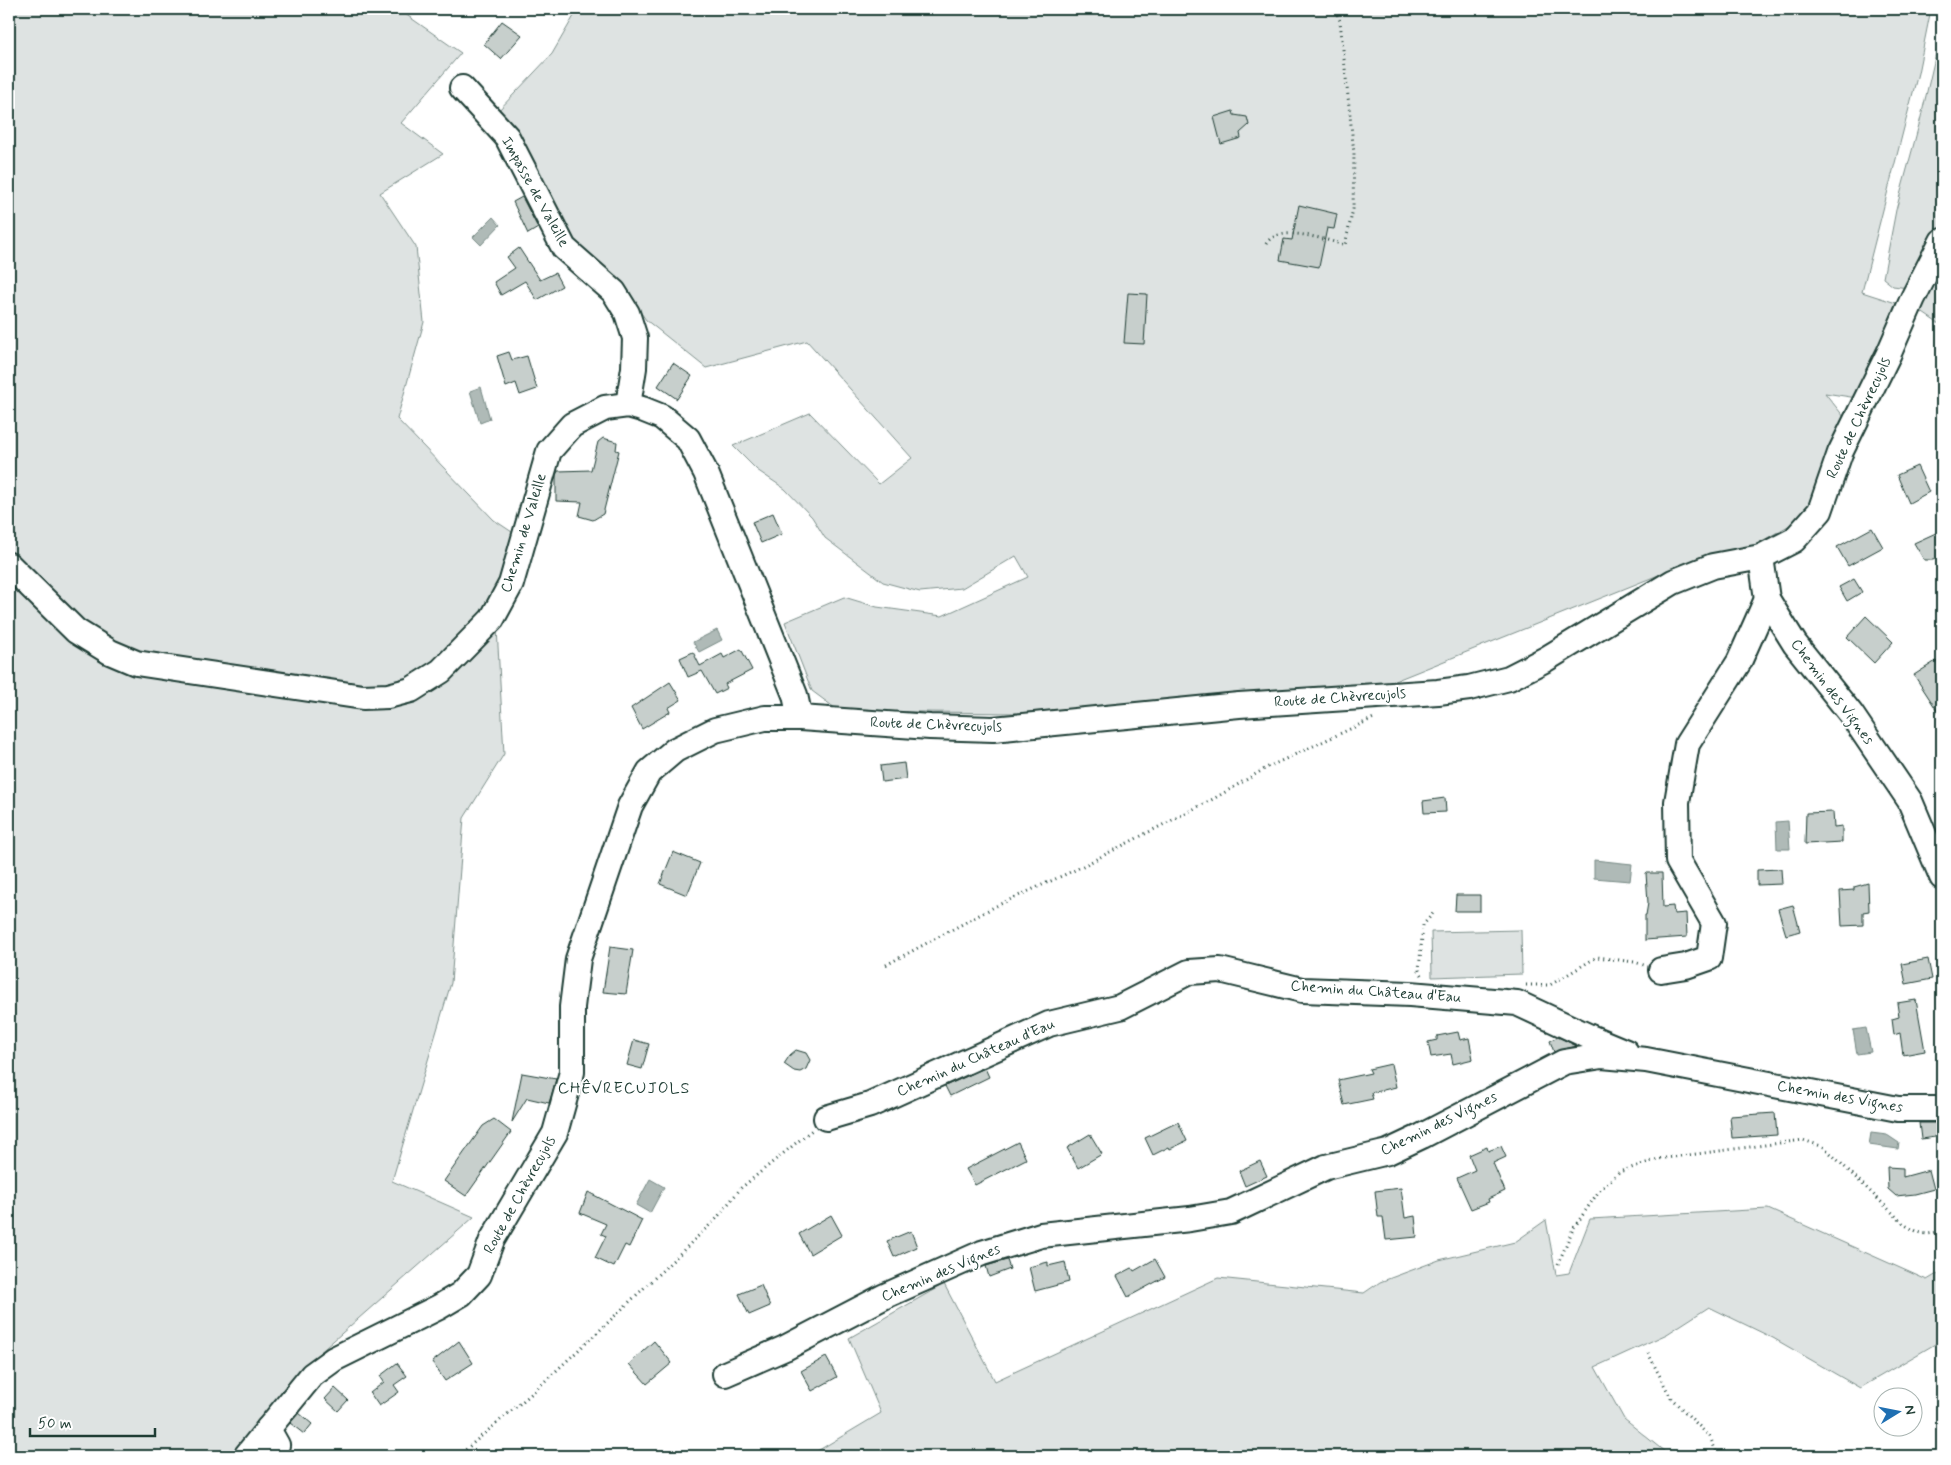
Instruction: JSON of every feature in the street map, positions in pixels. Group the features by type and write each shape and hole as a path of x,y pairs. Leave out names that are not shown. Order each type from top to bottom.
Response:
{"street":[{"name":"Impasse de Valeille","path":"462,88 507,137 564,248 614,292 627,313 634,338 634,368 628,405"},
{"name":"Route de Chèvrecujols","path":"246,1456 312,1375 334,1359 446,1303 461,1294 479,1275 492,1240 555,1133 572,1072 572,1006 578,959 630,806 649,772 675,750 715,730 765,718 800,718 930,727 993,729 1239,705 1469,688 1509,678 1546,659 1674,582 1713,566 1762,557 1794,540 1820,511 1840,453 1942,241"},
{"name":"Chemin de Valeille","path":"9,565 76,631 110,652 136,663 363,697 388,696 411,690 441,671 492,619 511,584 549,451 572,425 605,408 628,405 662,417 688,439 706,473 778,651 795,695 800,718"},
{"name":"Chemin des Vignes","path":"1762,557 1767,599 1795,644 1851,714 1910,801 1942,877"},
{"path":"1661,970 1686,966 1709,958 1714,923 1678,861 1677,802 1687,744 1739,662 1767,599"},
{"name":"Chemin du Château d'Eau","path":"826,1118 870,1105 1049,1024 1120,1007 1189,972 1220,970 1302,990 1410,994 1518,1003 1590,1037 1646,1060"},
{"name":"Chemin des Vignes","path":"725,1374 785,1348 885,1296 982,1252 1041,1235 1231,1212 1326,1167 1388,1152 1564,1062 1602,1056 1646,1060 1898,1109 1942,1109"},
{"path":"268,1429 278,1445 271,1456"}],"path":[{"path":"1266,244 1268,239 1280,234 1312,235 1345,245 1353,209 1354,153 1340,21 1335,9"},
{"path":"886,965 996,906 1075,870 1215,798 1268,767 1376,716"},
{"path":"1426,982 1418,970 1423,926 1434,911"},
{"path":"1522,985 1550,985 1597,957 1634,962 1661,970"},
{"path":"458,1456 530,1395 605,1325 716,1219 741,1188 826,1118"},
{"path":"1558,1264 1573,1229 1599,1191 1619,1172 1658,1159 1803,1140 1824,1147 1905,1225 1920,1234 1936,1233 1942,1229"},
{"path":"1648,1353 1671,1398 1710,1437 1718,1456"}],"shaded area":[{"path":"9,9 398,9 461,53 401,123 443,154 380,193 416,247 424,322 397,419 494,520 515,534 495,592 504,754 464,818 451,983 392,1181 474,1217 300,1370 234,1456 9,1456"},
{"path":"578,9 1931,9 1918,73 1862,292 1896,303 1857,398 1825,393 1848,422 1809,514 1750,548 1671,570 1377,688 1013,713 839,711 812,691 785,622 844,597 877,607 942,616 1028,577 1016,556 962,588 920,592 883,582 825,538 812,517 785,489 757,470 733,446 810,413 879,484 912,458 807,341 706,368 646,320 623,287 573,243 497,112 552,54"},
{"path":"1937,49 1942,51 1942,225 1908,288 1893,286 1883,278 1896,210"},
{"path":"493,217 500,225 481,245 473,237"},
{"path":"1942,257 1942,326 1917,309"},
{"path":"481,387 490,419 480,423 470,391"},
{"path":"717,630 722,640 699,652 693,642"},
{"path":"1788,821 1790,849 1777,849 1776,822"},
{"path":"1594,860 1632,864 1630,881 1594,878"},
{"path":"1521,930 1522,974 1432,977 1431,932"},
{"path":"1866,1028 1871,1052 1857,1054 1853,1030"},
{"path":"1871,1133 1887,1135 1899,1143 1898,1149 1869,1145"},
{"path":"650,1179 664,1187 650,1213 636,1205"},
{"path":"1768,1209 1927,1280 1942,1271 1942,1340 1860,1388 1773,1338 1709,1307 1667,1334 1595,1367 1624,1419 1670,1456 809,1456 881,1413 849,1338 944,1284 995,1381 1218,1278 1364,1293 1380,1282 1439,1260 1515,1242 1546,1220 1556,1275 1569,1273 1590,1219"}],"building":[{"path":"502,21 522,35 501,59 484,44"},
{"path":"1233,111 1234,115 1247,117 1249,125 1240,133 1241,138 1221,144 1214,117"},
{"path":"522,197 538,228 528,234 513,202"},
{"path":"1299,205 1337,214 1334,229 1327,228 1319,267 1280,260 1284,239 1292,240"},
{"path":"519,248 540,280 555,273 562,286 537,300 525,281 501,295 494,282 515,268 507,257"},
{"path":"1128,293 1147,294 1144,344 1124,343"},
{"path":"509,352 512,360 527,356 537,389 520,395 516,383 506,387 497,356"},
{"path":"673,363 692,376 677,399 658,386"},
{"path":"603,438 617,442 616,450 619,451 603,514 593,520 579,516 582,502 556,501 556,475 558,471 591,470 598,442"},
{"path":"1917,466 1929,492 1909,503 1897,475"},
{"path":"773,513 782,534 761,543 752,522"},
{"path":"1872,528 1883,547 1848,566 1837,547"},
{"path":"1938,532 1942,542 1942,556 1933,560 1924,560 1914,543"},
{"path":"1854,579 1862,592 1847,601 1839,587"},
{"path":"1866,616 1893,642 1874,663 1847,637"},
{"path":"741,649 752,670 725,684 727,688 715,694 702,671 688,677 680,658 693,652 700,666 722,654 724,658"},
{"path":"1936,661 1942,670 1942,718 1914,675"},
{"path":"670,682 681,700 668,708 670,712 642,729 631,708"},
{"path":"904,763 906,779 882,782 880,766"},
{"path":"1445,798 1446,812 1424,813 1423,801"},
{"path":"1833,812 1834,827 1842,826 1842,842 1805,844 1806,813"},
{"path":"673,852 700,863 687,895 660,884"},
{"path":"1781,869 1782,884 1757,885 1757,870"},
{"path":"1646,873 1662,873 1663,907 1673,906 1674,914 1686,913 1687,937 1645,940 1645,915 1648,903"},
{"path":"1868,883 1869,911 1863,912 1863,925 1842,926 1840,891 1854,890 1854,887"},
{"path":"1456,895 1480,895 1480,911 1455,911"},
{"path":"1793,905 1800,931 1786,935 1778,909"},
{"path":"610,947 633,950 626,994 603,992"},
{"path":"1928,959 1932,979 1906,984 1902,964"},
{"path":"1916,1000 1925,1051 1903,1055 1900,1033 1894,1035 1892,1019 1899,1017 1897,1003"},
{"path":"1458,1032 1460,1040 1469,1038 1473,1059 1453,1064 1451,1054 1431,1057 1428,1042 1437,1040 1437,1036"},
{"path":"1558,1037 1577,1046 1554,1052 1550,1041"},
{"path":"634,1040 649,1044 642,1069 627,1065"},
{"path":"796,1050 806,1053 810,1060 806,1069 800,1072 794,1071 784,1064"},
{"path":"1391,1064 1396,1087 1371,1093 1373,1099 1344,1105 1338,1080 1371,1073 1369,1069"},
{"path":"985,1068 989,1077 950,1096 945,1086"},
{"path":"522,1073 556,1079 549,1103 527,1098 512,1122"},
{"path":"1775,1113 1777,1135 1732,1138 1730,1116"},
{"path":"494,1119 511,1132 466,1196 444,1181 483,1126"},
{"path":"1178,1122 1187,1141 1153,1155 1145,1138"},
{"path":"1919,1123 1942,1123 1942,1136 1921,1139"},
{"path":"1090,1134 1102,1154 1078,1168 1067,1148"},
{"path":"1018,1142 1026,1159 975,1185 966,1169"},
{"path":"1501,1146 1506,1157 1493,1163 1505,1191 1488,1199 1489,1202 1471,1209 1457,1178 1475,1170 1469,1155 1487,1147 1488,1151"},
{"path":"1260,1161 1267,1176 1245,1186 1239,1171"},
{"path":"1887,1167 1903,1168 1903,1177 1929,1170 1934,1189 1896,1196 1888,1189"},
{"path":"1401,1188 1405,1218 1415,1216 1417,1237 1386,1240 1383,1217 1378,1217 1375,1191"},
{"path":"588,1192 642,1220 629,1247 625,1245 614,1267 595,1258 606,1236 601,1234 606,1224 580,1213"},
{"path":"831,1215 842,1235 810,1254 799,1234"},
{"path":"911,1231 917,1247 894,1257 887,1241"},
{"path":"1155,1259 1165,1277 1128,1297 1117,1276 1132,1268 1134,1271"},
{"path":"1007,1260 1010,1269 989,1277 986,1266"},
{"path":"1048,1262 1048,1266 1065,1262 1069,1282 1035,1291 1029,1267"},
{"path":"761,1285 770,1306 749,1315 739,1294"},
{"path":"459,1341 473,1363 445,1381 432,1362"},
{"path":"654,1341 672,1363 647,1384 629,1364"},
{"path":"826,1357 837,1377 812,1391 801,1371"},
{"path":"397,1363 407,1376 394,1385 399,1392 379,1406 370,1393 384,1382 380,1376"},
{"path":"335,1388 348,1400 338,1411 325,1399"},
{"path":"299,1413 312,1424 304,1434 290,1423"}],"district":[{"name":"CHÊVRECUJOLS","path":"624,1088"}]}
